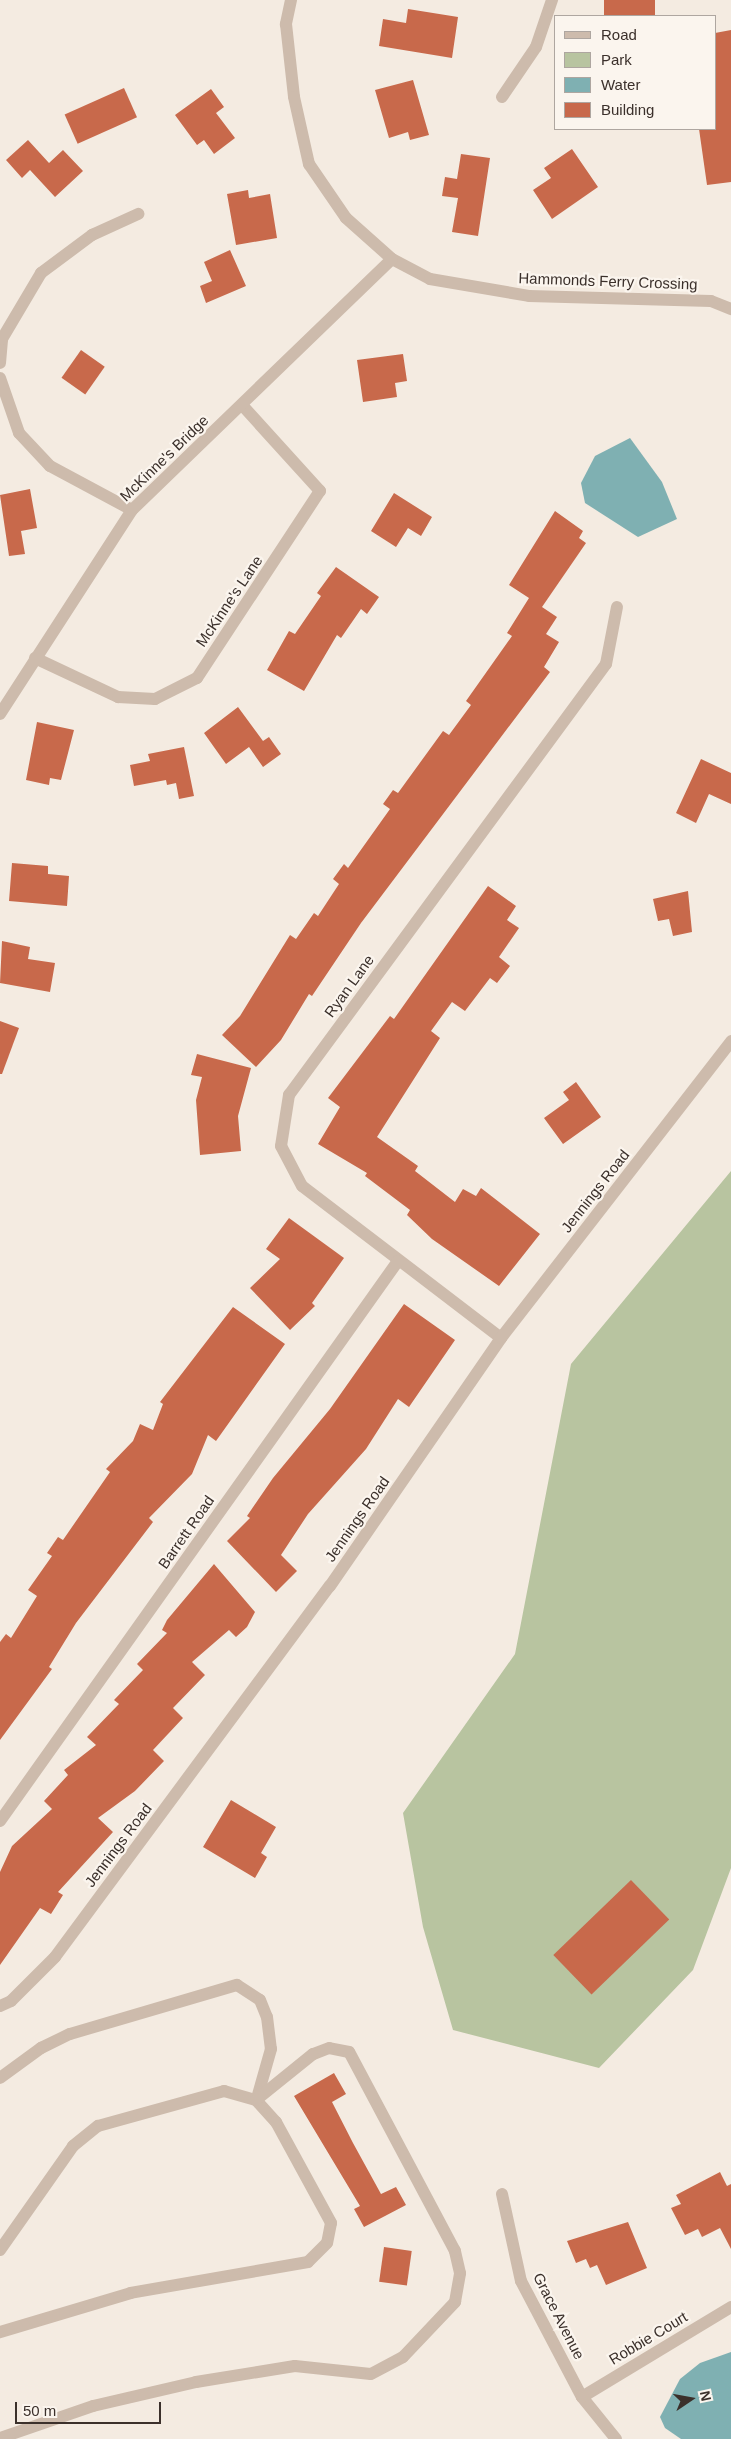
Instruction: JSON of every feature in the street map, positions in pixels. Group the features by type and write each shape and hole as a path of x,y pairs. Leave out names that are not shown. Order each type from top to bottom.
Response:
{"street":[{"name":"Hammonds Ferry Crossing","path":"292,0 287,33 294,97 309,164 346,218 392,259 430,278 529,296 711,301 731,310"},
{"path":"502,97 536,47 552,0"},
{"path":"0,363 2,339 41,273 92,235 138,214"},
{"name":"McKinne's Bridge","path":"0,714 132,510 242,406 392,259"},
{"path":"0,378 19,433 50,466 132,510"},
{"name":"McKinne's Lane","path":"35,658 118,697 155,699 197,678 320,492 242,406"},
{"name":"Ryan Lane","path":"502,1338 398,1261 302,1186 281,1146 289,1095 606,664 617,607"},
{"name":"Jennings Road","path":"0,2006 11,2001 55,1958 330,1586 502,1338 731,1041"},
{"name":"Barrett Road","path":"0,1821 398,1261"},
{"path":"0,2078 41,2048 70,2034 237,1985 260,2000 267,2018 271,2049 256,2100"},
{"path":"0,2438 93,2406 196,2382 295,2366 371,2374 403,2357 455,2302 460,2273 455,2251 349,2052 329,2048 314,2054 256,2100"},
{"path":"0,2250 73,2146 98,2126 224,2091 256,2100 276,2122 330,2223 327,2243 308,2262 131,2293 0,2332"},
{"name":"Grace Avenue","path":"502,2194 521,2281 582,2397 616,2439"},
{"name":"Robbie Court","path":"582,2397 731,2307"}],"green space":[{"path":"731,1171 731,1868 693,1970 599,2068 453,2030 423,1927 403,1813 515,1654 571,1364"}],"water":[{"path":"630,438 662,482 677,519 638,537 585,503 581,483 595,456"},
{"path":"731,2352 731,2439 681,2439 665,2428 660,2417 680,2379 700,2363"}],"building":[{"path":"604,0 655,0 655,15 604,15"},
{"path":"408,9 458,17 452,58 379,46 383,19 406,23"},
{"path":"731,30 731,182 707,185 699,130 716,130 716,33"},
{"path":"413,80 429,135 410,140 408,132 389,138 375,90"},
{"path":"124,88 137,117 78,144 65,114"},
{"path":"211,89 224,107 216,113 235,138 214,154 204,140 197,145 175,115"},
{"path":"28,140 49,163 63,150 83,171 55,197 30,170 22,178 6,160"},
{"path":"572,149 598,187 552,219 533,190 551,178 544,168"},
{"path":"461,154 490,158 478,236 452,232 458,198 442,196 445,177 457,179"},
{"path":"248,190 249,198 270,194 277,238 236,245 227,194"},
{"path":"230,250 246,286 206,303 200,286 212,281 204,262"},
{"path":"81,350 105,367 85,394 61,378"},
{"path":"403,354 407,381 395,383 397,397 363,402 357,360"},
{"path":"30,489 37,528 21,531 25,554 9,556 0,495"},
{"path":"394,493 432,517 421,536 408,528 396,547 371,531"},
{"path":"555,511 583,531 579,538 586,543 542,607 557,617 546,634 559,642 544,667 550,672 361,923 312,996 309,994 281,1040 256,1067 222,1035 240,1016 290,935 296,939 314,913 318,916 339,884 333,879 344,864 348,868 390,809 383,804 393,790 398,793 443,731 449,735 471,705 466,701 512,636 507,633 529,598 509,585"},
{"path":"336,567 379,597 367,614 361,609 341,638 337,635 304,691 267,670 289,631 295,634 321,596 317,593"},
{"path":"238,707 263,741 269,737 281,754 263,767 249,747 226,764 204,733"},
{"path":"37,722 74,730 61,780 50,778 49,785 26,780"},
{"path":"184,747 194,796 179,799 176,783 167,785 166,780 134,786 130,765 150,761 148,754"},
{"path":"701,759 731,773 731,804 709,794 696,823 676,813"},
{"path":"12,863 48,866 48,874 69,876 67,906 9,901"},
{"path":"488,886 516,906 507,920 519,928 499,957 510,966 497,983 490,978 465,1011 452,1002 431,1031 440,1038 377,1137 418,1166 415,1171 455,1202 463,1189 476,1196 481,1188 540,1234 499,1286 432,1239 407,1215 410,1210 365,1176 367,1173 318,1144 340,1107 328,1098 390,1016 394,1019"},
{"path":"688,891 692,932 673,936 669,919 658,921 653,899"},
{"path":"2,941 30,947 28,959 55,963 50,992 0,983"},
{"path":"0,1021 19,1028 2,1074 0,1074"},
{"path":"197,1054 251,1068 238,1116 241,1151 200,1155 196,1100 202,1077 191,1075"},
{"path":"576,1082 601,1117 563,1144 544,1118 569,1100 563,1092"},
{"path":"289,1218 344,1258 312,1303 315,1306 290,1330 250,1288 280,1259 266,1249"},
{"path":"404,1304 455,1340 409,1407 398,1399 366,1449 308,1514 281,1555 297,1571 276,1592 227,1541 250,1518 247,1516 273,1478 330,1409"},
{"path":"233,1307 285,1344 216,1441 208,1435 192,1474 149,1518 153,1522 76,1623 49,1667 52,1669 0,1740 0,1642 6,1634 11,1638 37,1596 28,1590 52,1556 47,1553 58,1537 63,1540 110,1472 106,1469 133,1441 140,1424 153,1430 163,1404 160,1402"},
{"path":"214,1564 255,1612 247,1627 236,1637 229,1630 192,1662 205,1675 173,1708 183,1718 153,1750 164,1761 135,1791 98,1818 113,1832 58,1892 63,1895 51,1914 40,1908 0,1965 0,1872 12,1846 52,1809 44,1801 68,1775 64,1770 96,1745 87,1737 119,1704 114,1700 143,1670 137,1664 167,1633 162,1630 167,1620"},
{"path":"231,1800 276,1827 261,1853 267,1857 255,1878 203,1847"},
{"path":"631,1880 669,1920 592,1995 553,1955"},
{"path":"334,2073 346,2094 332,2102 353,2143 381,2194 396,2187 406,2205 364,2227 354,2209 360,2206 294,2096"},
{"path":"720,2172 727,2186 731,2184 731,2249 720,2228 702,2237 698,2229 685,2235 671,2208 681,2204 676,2195"},
{"path":"628,2222 647,2268 606,2285 597,2265 590,2268 586,2259 576,2263 567,2241"},
{"path":"384,2247 412,2251 407,2286 379,2282"}]}
